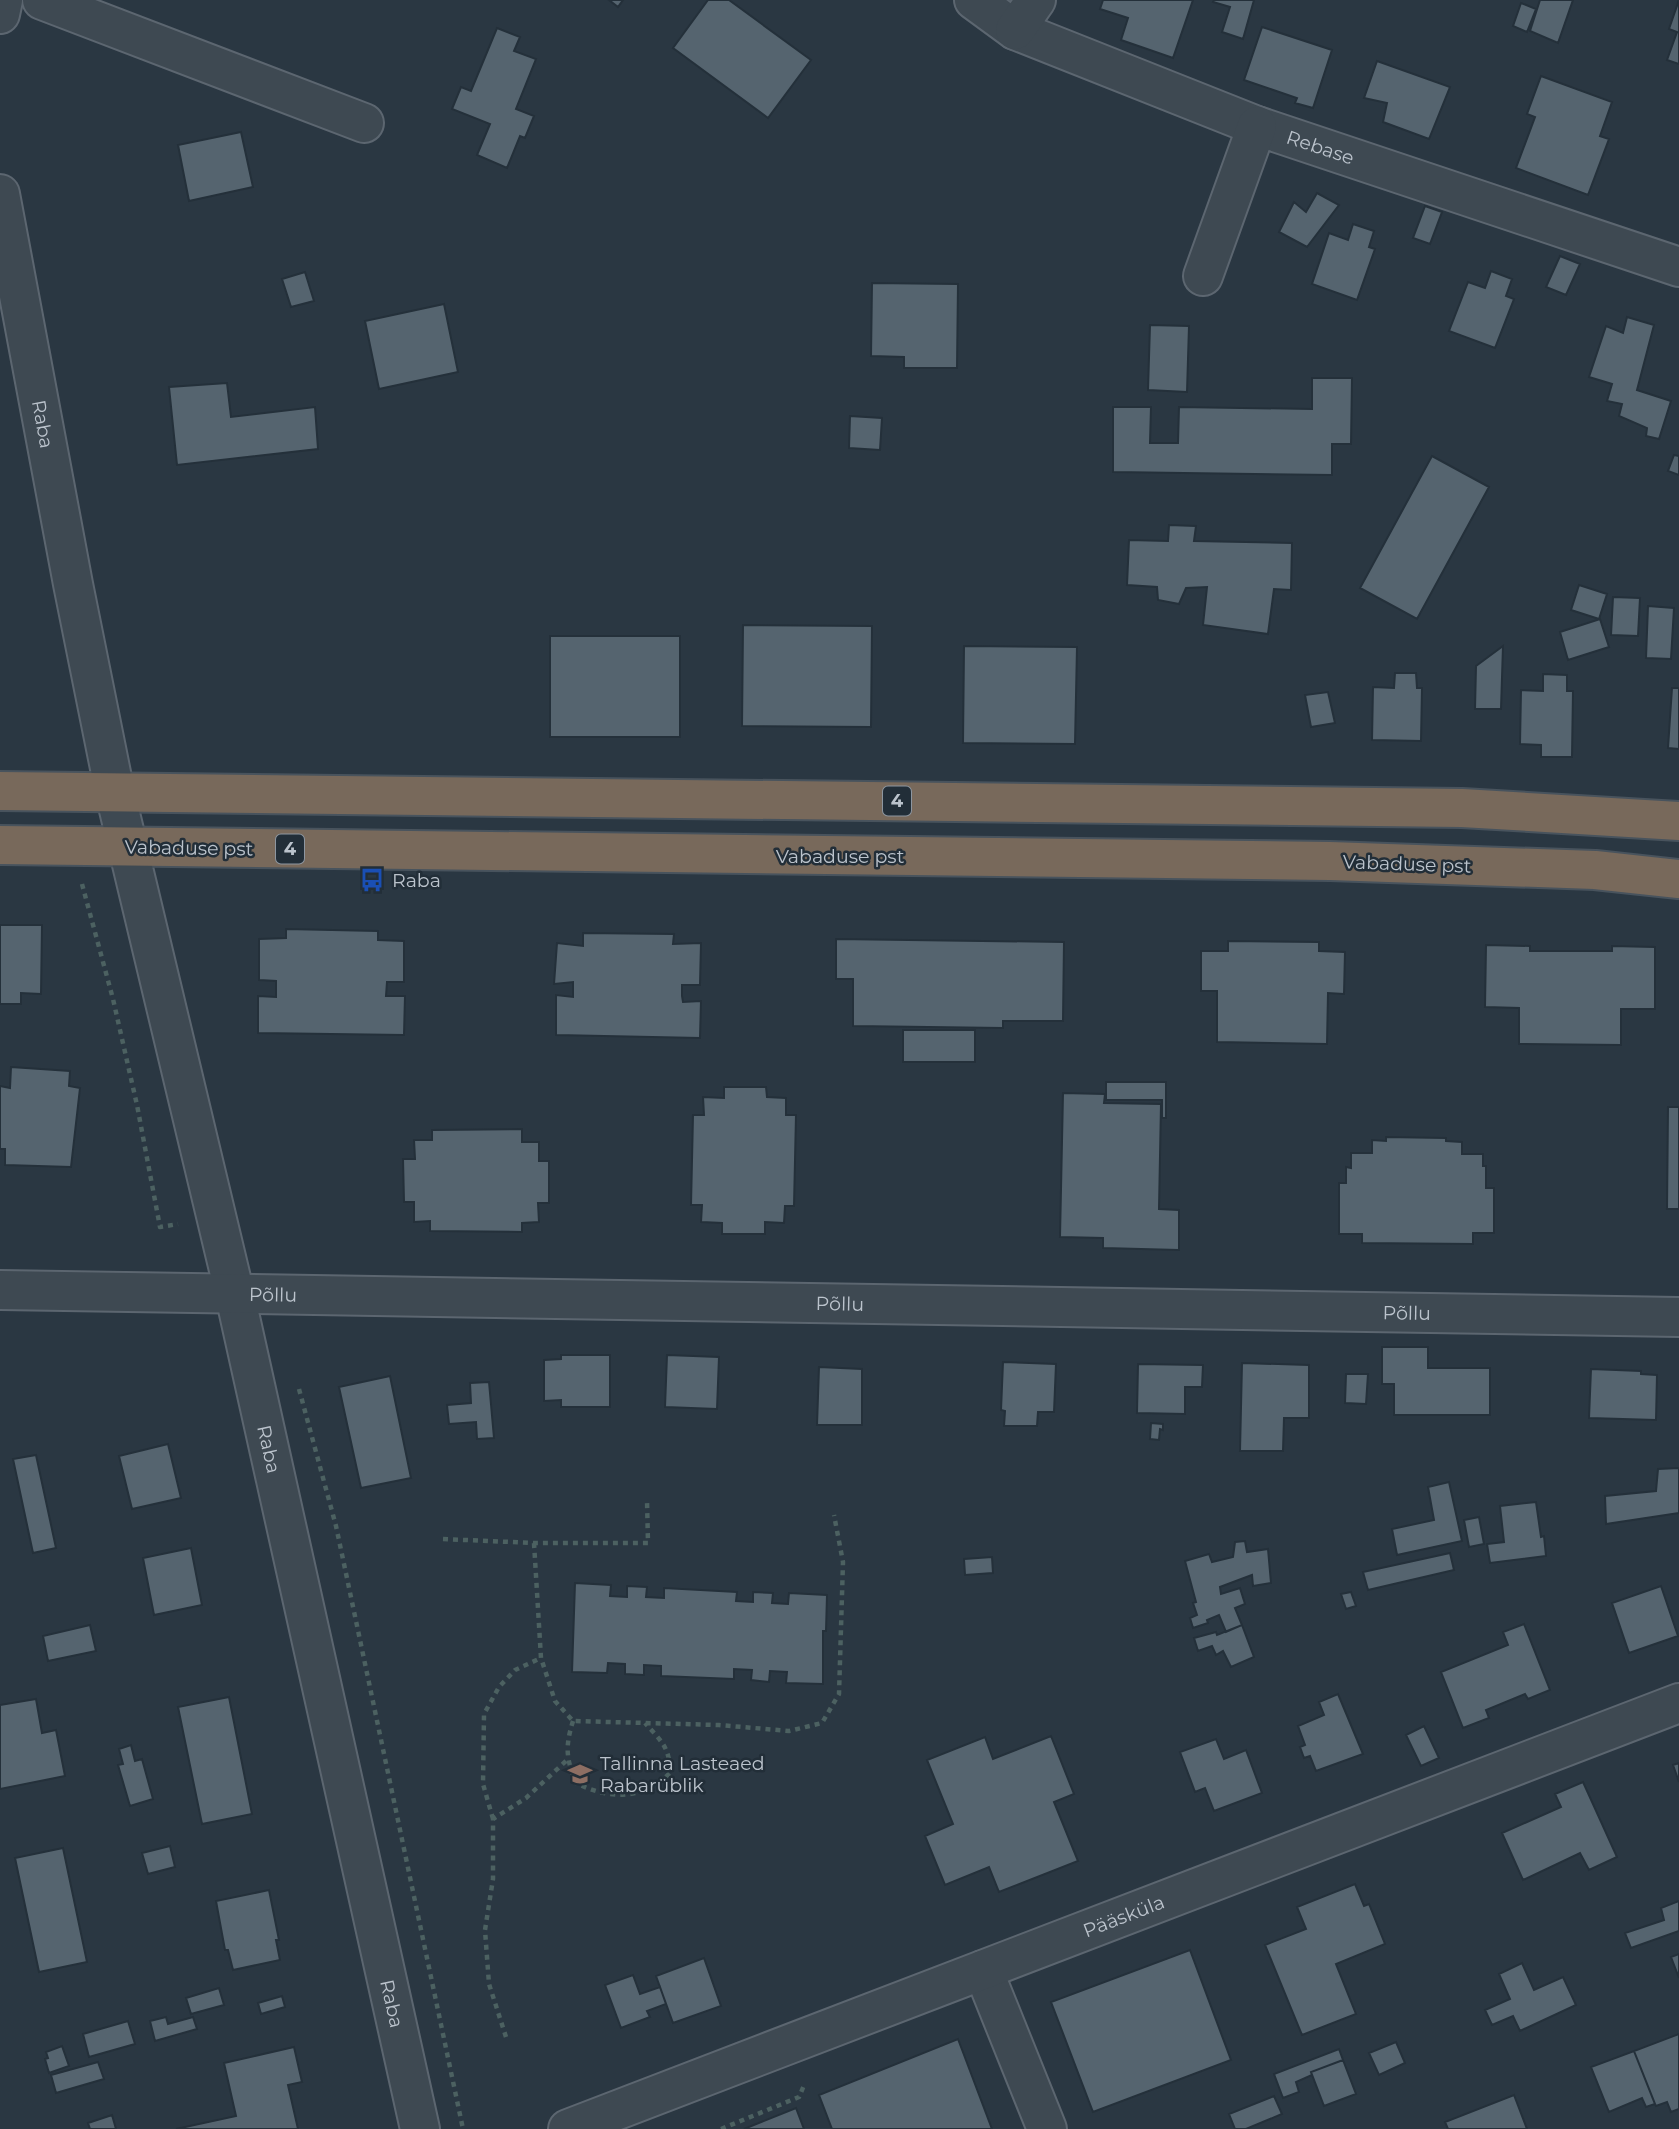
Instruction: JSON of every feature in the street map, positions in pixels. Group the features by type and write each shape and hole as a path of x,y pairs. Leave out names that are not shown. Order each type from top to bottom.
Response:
{"highway":[{"name":"4","path":"0,791 1424,807 1679,821"},
{"name":"Vabaduse pst","path":"0,845 1330,861 1595,870 1679,879"}],"street":[{"path":"0,14 3,0"},
{"path":"42,0 364,123"},
{"name":"Rebase","path":"974,0 1025,15 1257,126 1679,267"},
{"path":"1203,276 1257,126"},
{"name":"Raba","path":"0,194 115,793 235,1294 420,2129"},
{"name":"Põllu","path":"0,1290 1679,1317"},
{"name":"Pääsküla","path":"568,2129 1679,1703"},
{"path":"983,1970 1047,2129"}],"path":[{"path":"82,881 134,1092 160,1227 217,1217"},
{"path":"443,1539 534,1543 648,1543 648,1500"},
{"path":"534,1543 541,1658 555,1700 573,1721 719,1725 789,1731 822,1723 839,1694 843,1562 834,1516"},
{"path":"506,2037 489,1984 485,1930 493,1879 493,1819 483,1784 484,1714 499,1687 515,1670 541,1658"},
{"path":"573,1721 567,1741 567,1760 576,1783 595,1793 627,1796 658,1784 670,1773 670,1756 644,1722"},
{"path":"493,1819 526,1798 567,1760"},
{"path":"721,2129 799,2097 803,2084 816,2079"}],"building":[{"path":"609,0 623,0 618,7"},
{"path":"708,0 729,0 811,60 768,118 673,48"},
{"path":"1103,0 1193,0 1173,58 1121,40 1128,18 1100,9"},
{"path":"1254,0 1243,39 1222,32 1230,7 1213,2"},
{"path":"1540,0 1573,0 1558,43 1530,31"},
{"path":"1679,0 1679,64 1667,60 1677,32 1669,29"},
{"path":"1521,3 1536,9 1527,32 1513,26"},
{"path":"1262,27 1332,50 1313,108 1295,103 1297,98 1244,80"},
{"path":"497,28 520,37 514,51 536,59 516,109 534,116 525,138 520,136 507,168 477,155 490,124 452,109 461,87 471,91"},
{"path":"1377,61 1450,87 1429,139 1383,122 1387,103 1364,98"},
{"path":"1541,76 1612,102 1600,136 1609,139 1588,195 1516,168 1535,117 1527,114"},
{"path":"241,132 253,187 189,201 178,145"},
{"path":"1317,193 1339,205 1307,247 1279,232 1294,202 1306,212"},
{"path":"1425,206 1442,212 1430,244 1413,238"},
{"path":"1353,224 1374,231 1369,247 1375,249 1357,300 1312,284 1329,233 1348,240"},
{"path":"1560,256 1580,264 1566,295 1546,287"},
{"path":"1491,271 1512,279 1506,296 1514,299 1495,348 1449,331 1468,282 1485,288"},
{"path":"305,272 314,301 291,307 282,279"},
{"path":"872,283 958,284 957,368 904,368 904,357 871,356"},
{"path":"444,304 458,372 379,389 365,321"},
{"path":"1627,317 1654,325 1637,390 1671,401 1659,439 1646,436 1647,428 1619,416 1622,404 1607,401 1612,384 1589,377 1606,326 1623,333"},
{"path":"1150,325 1189,326 1187,392 1148,390"},
{"path":"1312,378 1352,378 1351,444 1332,444 1332,475 1113,472 1113,407 1151,407 1150,443 1178,443 1179,407 1312,409"},
{"path":"227,383 231,417 315,407 318,449 177,465 169,387"},
{"path":"850,416 882,418 880,450 849,448"},
{"path":"1674,455 1679,456 1679,475 1668,471"},
{"path":"1432,456 1489,487 1417,619 1360,588"},
{"path":"1169,525 1196,526 1194,541 1292,543 1291,590 1274,589 1268,634 1203,625 1207,587 1186,588 1179,604 1158,600 1157,587 1127,585 1129,540 1168,541"},
{"path":"1579,585 1607,594 1599,619 1571,610"},
{"path":"1613,597 1640,598 1638,636 1611,635"},
{"path":"1648,606 1674,608 1671,659 1646,658"},
{"path":"1600,619 1609,647 1568,660 1560,632"},
{"path":"743,625 872,626 871,727 742,726"},
{"path":"550,636 680,636 680,737 550,737"},
{"path":"964,646 1077,647 1075,744 963,743"},
{"path":"1503,646 1501,709 1475,709 1476,666"},
{"path":"1395,673 1416,673 1417,688 1422,688 1421,741 1372,740 1373,687 1394,688"},
{"path":"1543,674 1567,675 1567,691 1573,691 1572,757 1541,757 1541,745 1520,744 1521,690 1543,691"},
{"path":"1672,688 1679,688 1679,749 1668,748"},
{"path":"1328,692 1335,723 1311,727 1305,695"},
{"path":"0,925 42,925 41,994 21,993 21,1004 0,1004"},
{"path":"286,929 378,931 378,940 404,941 404,982 387,982 386,996 405,996 404,1035 258,1033 258,996 276,997 276,981 259,980 259,939 286,938"},
{"path":"583,933 674,934 673,944 701,943 700,985 682,985 683,1002 701,1001 700,1038 556,1035 556,995 573,997 573,982 554,984 557,943 583,946"},
{"path":"836,939 1064,942 1063,1021 1003,1021 1003,1028 853,1026 853,979 836,979"},
{"path":"1228,941 1319,942 1319,951 1345,952 1344,994 1328,993 1327,1044 1217,1042 1217,991 1201,991 1201,951 1228,951"},
{"path":"1486,945 1530,946 1530,951 1612,951 1612,946 1655,947 1655,1009 1621,1009 1621,1045 1519,1044 1519,1008 1485,1007"},
{"path":"903,1030 975,1030 975,1062 903,1062"},
{"path":"11,1067 70,1071 69,1086 80,1088 71,1167 5,1165 5,1149 0,1149 0,1086 10,1088"},
{"path":"1106,1082 1166,1082 1166,1118 1162,1118 1162,1100 1106,1100"},
{"path":"724,1087 766,1087 767,1097 786,1098 786,1115 796,1115 794,1206 785,1206 784,1223 765,1222 765,1234 722,1234 722,1223 701,1222 702,1205 691,1205 693,1115 704,1115 703,1097 724,1098"},
{"path":"1063,1093 1105,1094 1104,1103 1161,1104 1159,1209 1179,1210 1179,1250 1103,1248 1103,1238 1060,1237"},
{"path":"1668,1107 1679,1107 1679,1209 1667,1209"},
{"path":"522,1129 522,1142 539,1142 539,1161 549,1161 549,1203 538,1203 539,1222 522,1223 522,1232 430,1231 430,1221 414,1222 414,1202 404,1202 403,1159 415,1159 414,1140 432,1140 432,1130"},
{"path":"1386,1137 1446,1138 1446,1141 1462,1142 1462,1154 1483,1154 1486,1188 1494,1188 1494,1233 1473,1233 1473,1244 1362,1243 1362,1234 1339,1234 1339,1183 1346,1183 1346,1167 1351,1168 1351,1153 1372,1153 1372,1140 1386,1141"},
{"path":"1382,1347 1428,1347 1428,1368 1490,1368 1490,1415 1394,1415 1394,1384 1382,1384"},
{"path":"561,1355 610,1355 610,1407 561,1407 561,1400 544,1401 544,1360 561,1359"},
{"path":"667,1355 719,1357 717,1409 665,1407"},
{"path":"1003,1362 1056,1364 1054,1412 1038,1412 1037,1426 1004,1426 1005,1411 1001,1410"},
{"path":"1242,1363 1309,1365 1309,1418 1284,1418 1283,1451 1240,1451"},
{"path":"1138,1364 1203,1365 1202,1387 1185,1387 1185,1414 1137,1413"},
{"path":"819,1367 862,1369 862,1425 817,1425"},
{"path":"1591,1369 1641,1371 1641,1374 1657,1375 1656,1420 1589,1418"},
{"path":"1346,1374 1368,1374 1366,1404 1345,1403"},
{"path":"390,1376 411,1478 361,1488 339,1387"},
{"path":"489,1382 494,1438 477,1439 476,1422 449,1424 447,1405 471,1403 470,1383"},
{"path":"1151,1423 1163,1424 1159,1440 1150,1439"},
{"path":"168,1444 181,1498 132,1509 119,1456"},
{"path":"36,1455 56,1548 33,1553 13,1459"},
{"path":"1679,1468 1679,1513 1606,1524 1605,1496 1656,1491 1658,1469"},
{"path":"1449,1482 1462,1541 1397,1555 1392,1529 1434,1520 1428,1487"},
{"path":"1536,1502 1546,1556 1490,1563 1487,1544 1504,1542 1500,1506"},
{"path":"1479,1517 1484,1544 1469,1547 1464,1520"},
{"path":"1245,1541 1247,1552 1268,1549 1271,1583 1253,1586 1252,1575 1220,1587 1221,1594 1240,1588 1245,1604 1235,1608 1242,1625 1226,1632 1219,1615 1207,1620 1208,1623 1193,1628 1190,1618 1197,1615 1193,1603 1196,1602 1185,1561 1209,1554 1212,1562 1233,1557 1235,1542"},
{"path":"191,1548 202,1605 154,1615 143,1558"},
{"path":"1450,1553 1454,1570 1368,1590 1363,1572"},
{"path":"992,1557 993,1573 965,1575 964,1559"},
{"path":"575,1583 611,1585 610,1596 627,1597 627,1586 647,1587 646,1597 664,1598 664,1588 737,1592 736,1601 753,1602 753,1592 773,1593 772,1603 788,1604 789,1593 827,1595 826,1631 823,1631 823,1684 786,1683 787,1672 770,1671 769,1682 751,1680 752,1670 734,1669 734,1679 661,1676 661,1666 644,1665 644,1675 625,1674 625,1664 608,1663 607,1673 572,1672"},
{"path":"1661,1586 1678,1636 1629,1653 1612,1603"},
{"path":"1351,1592 1356,1606 1346,1609 1341,1594"},
{"path":"1524,1624 1550,1690 1528,1699 1525,1694 1486,1710 1489,1718 1463,1728 1441,1672 1508,1645 1503,1632"},
{"path":"90,1625 96,1651 48,1661 43,1636"},
{"path":"1242,1625 1254,1657 1231,1667 1223,1651 1216,1655 1212,1646 1198,1651 1194,1638 1216,1632 1217,1635"},
{"path":"1338,1694 1363,1754 1316,1771 1310,1756 1304,1758 1300,1747 1305,1745 1298,1726 1324,1715 1319,1702"},
{"path":"229,1697 252,1814 202,1824 178,1707"},
{"path":"36,1699 42,1733 56,1730 65,1776 0,1789 0,1705"},
{"path":"1424,1726 1439,1758 1421,1766 1406,1735"},
{"path":"1051,1736 1074,1794 1054,1802 1078,1861 999,1892 989,1867 945,1885 925,1836 953,1824 927,1760 985,1737 993,1759"},
{"path":"1216,1739 1224,1759 1246,1750 1262,1793 1214,1811 1205,1788 1195,1792 1180,1752"},
{"path":"131,1745 135,1761 142,1759 153,1799 130,1806 118,1765 123,1764 119,1749"},
{"path":"1679,1763 1679,1782 1673,1765"},
{"path":"1583,1782 1617,1857 1589,1870 1580,1853 1523,1880 1502,1833 1561,1807 1555,1794"},
{"path":"170,1846 175,1867 148,1874 142,1853"},
{"path":"63,1848 87,1962 39,1972 15,1858"},
{"path":"1355,1884 1364,1906 1369,1904 1385,1944 1336,1964 1356,2014 1302,2035 1265,1945 1306,1929 1297,1907"},
{"path":"269,1890 279,1940 276,1940 280,1960 233,1970 228,1950 225,1950 216,1901"},
{"path":"1679,1901 1679,1931 1631,1948 1625,1933 1664,1920 1661,1908"},
{"path":"1190,1950 1231,2060 1093,2112 1051,2002"},
{"path":"1679,1954 1679,1978 1671,1957"},
{"path":"704,1958 721,2006 673,2023 656,1976"},
{"path":"1522,1963 1534,1990 1563,1977 1576,2005 1520,2031 1513,2016 1492,2025 1485,2010 1510,1999 1499,1974"},
{"path":"633,1975 640,1994 660,1987 666,2004 647,2011 650,2017 621,2028 605,1985"},
{"path":"219,1988 224,2005 191,2014 186,1998"},
{"path":"282,1996 285,2007 261,2014 258,2003"},
{"path":"166,2017 168,2024 193,2017 197,2029 155,2041 150,2021"},
{"path":"128,2021 135,2044 89,2057 83,2034"},
{"path":"1679,2034 1679,2109 1671,2112 1667,2102 1656,2106 1634,2051"},
{"path":"958,2039 992,2129 832,2129 819,2095"},
{"path":"1396,2042 1405,2063 1379,2075 1369,2053"},
{"path":"62,2046 69,2066 49,2073 46,2052"},
{"path":"294,2047 302,2082 288,2085 298,2129 176,2129 236,2116 224,2063"},
{"path":"1339,2049 1343,2060 1311,2072 1312,2075 1296,2082 1299,2092 1283,2098 1274,2074"},
{"path":"1634,2051 1655,2104 1646,2107 1642,2098 1609,2112 1591,2067"},
{"path":"1343,2060 1356,2094 1324,2106 1311,2072"},
{"path":"98,2062 104,2079 56,2093 51,2075"},
{"path":"1514,2095 1527,2129 1448,2129 1445,2122"},
{"path":"1274,2096 1282,2114 1246,2129 1235,2129 1229,2114"},
{"path":"796,2108 804,2129 744,2129"},
{"path":"112,2115 116,2129 90,2129 88,2123"}],"place":[{"name":"Raba","path":"372,880"},
{"name":"Tallinna Lasteaed Rabarüblik","path":"580,1774"}]}
